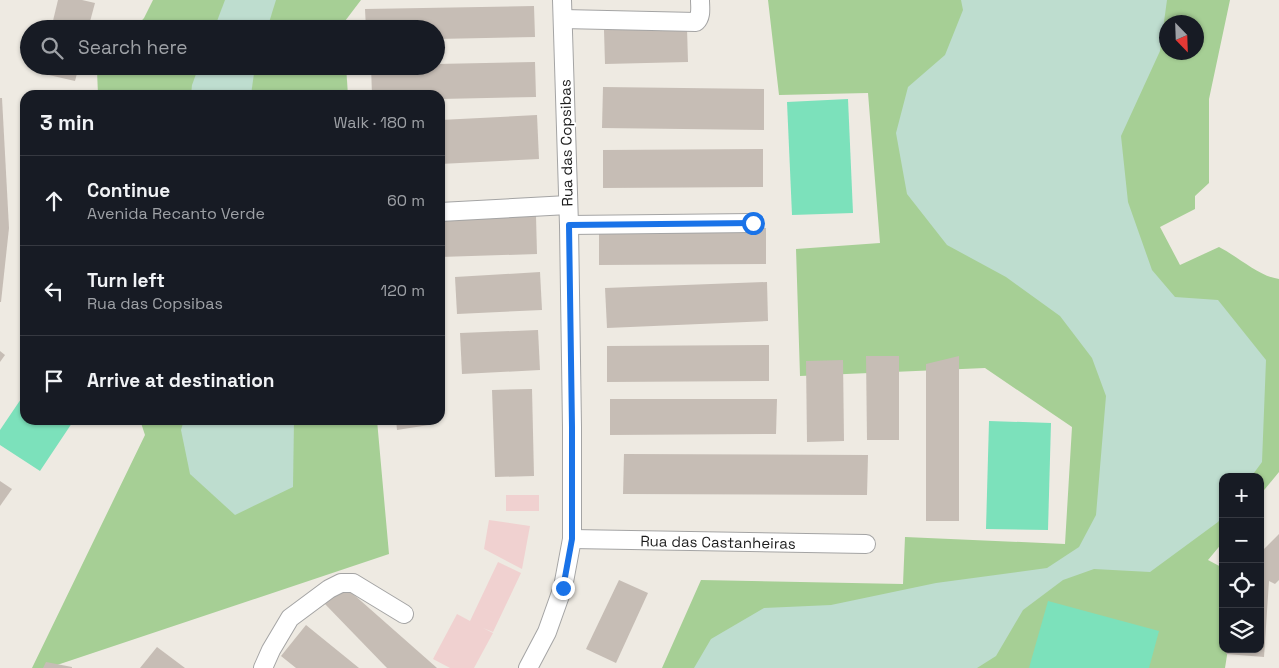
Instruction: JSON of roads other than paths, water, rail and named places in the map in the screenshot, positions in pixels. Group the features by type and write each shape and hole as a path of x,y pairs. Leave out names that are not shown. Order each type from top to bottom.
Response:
{"street":[{"name":"Rua das Copsibas","path":"528,668 547,632 563,588 572,539 569,225 562,0"},
{"path":"563,19 696,22 700,19 701,14 700,0"},
{"path":"445,212 568,205"},
{"path":"569,225 753,223"},
{"name":"Rua das Castanheiras","path":"572,539 866,544"},
{"path":"263,668 271,650 290,618 329,589 341,583 352,583 404,614"}]}
